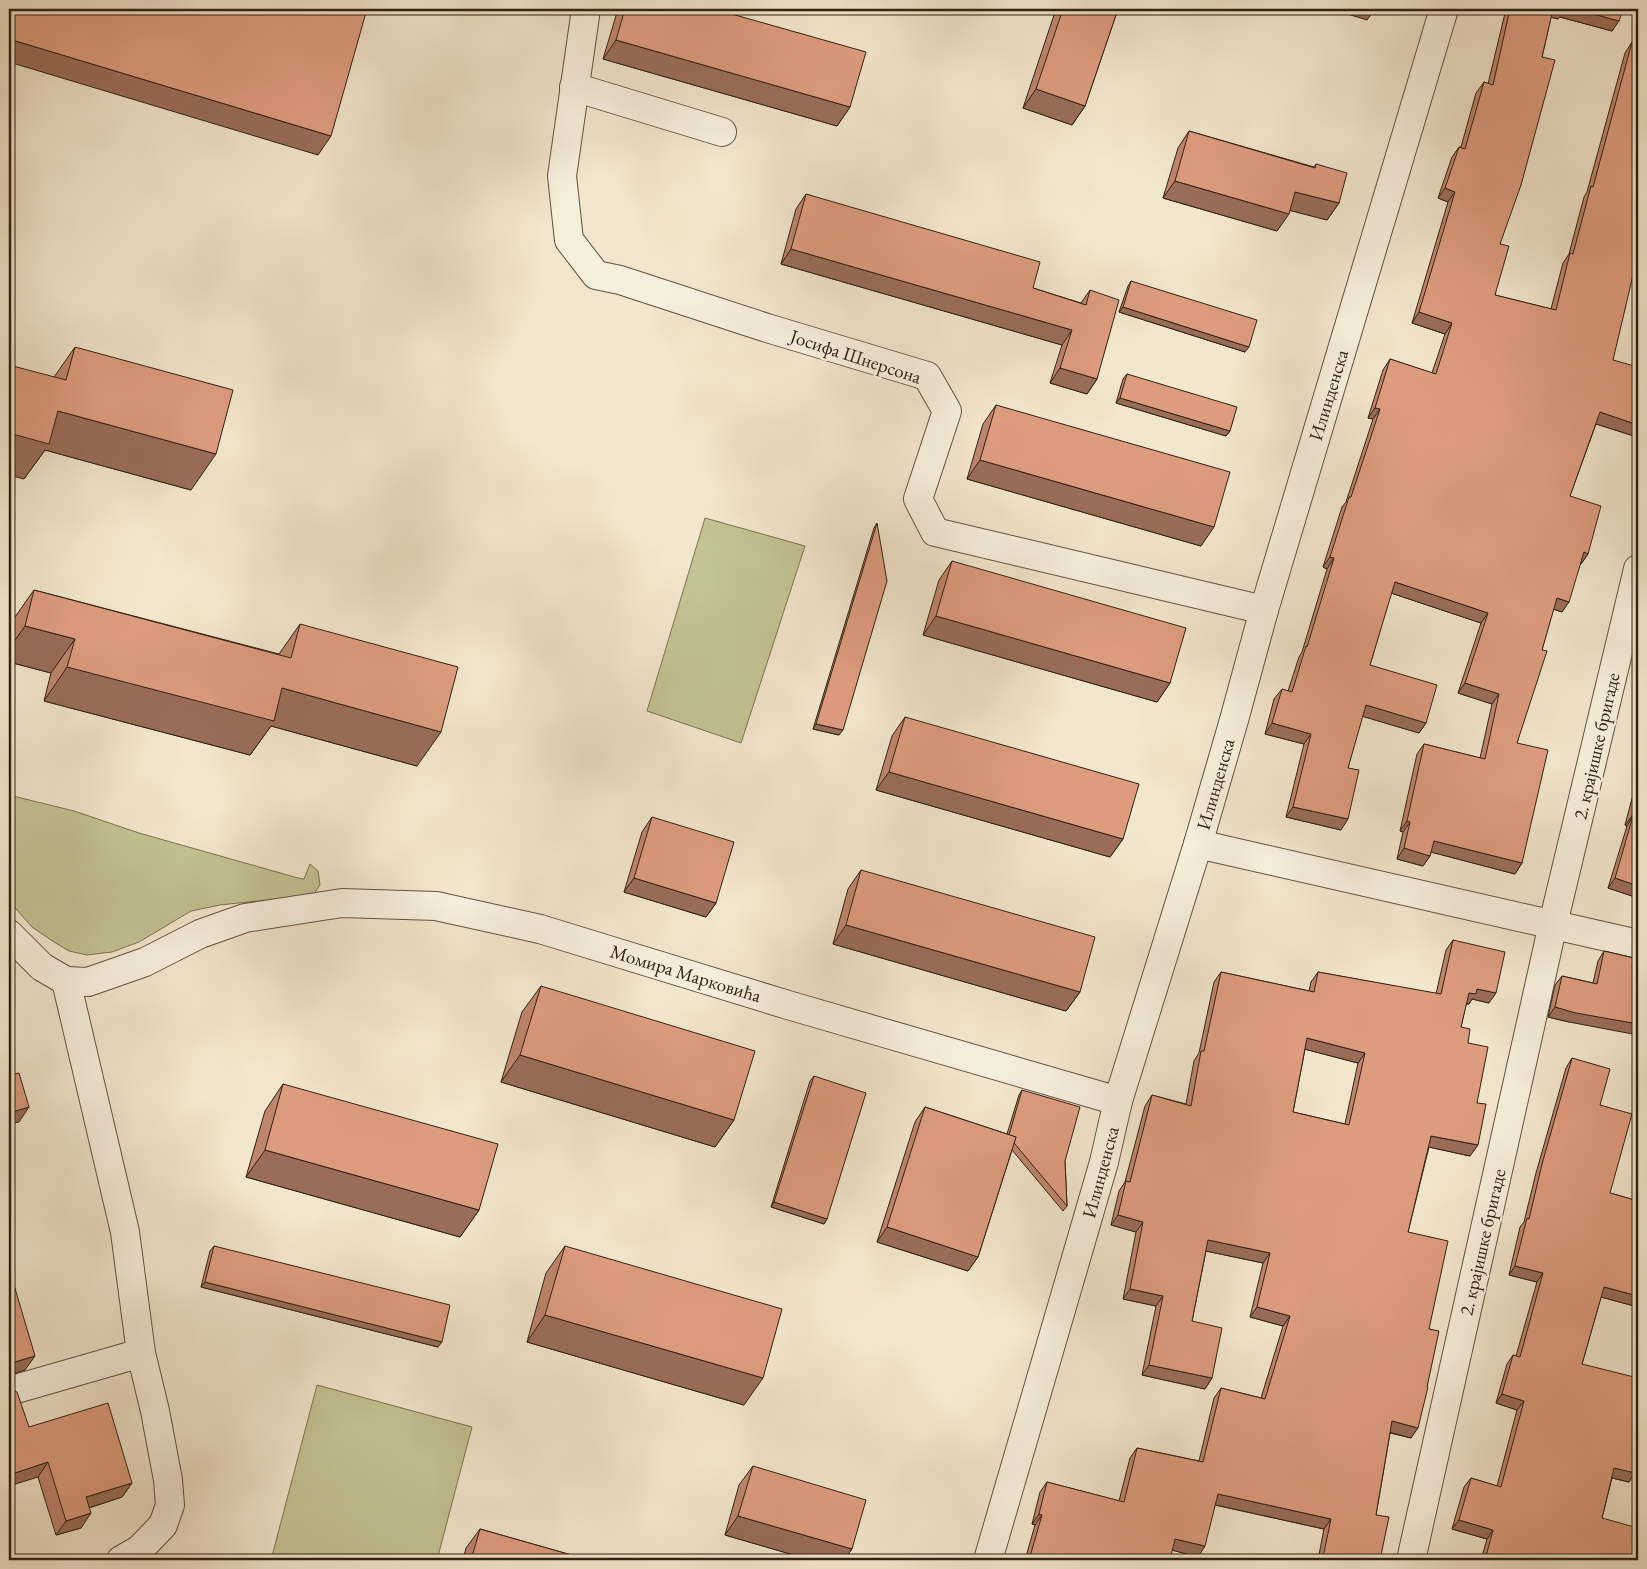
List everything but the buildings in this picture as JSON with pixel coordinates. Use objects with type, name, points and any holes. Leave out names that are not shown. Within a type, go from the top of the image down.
[{"type":"street","name":"Јосифа Шнерсона","points":[[586,9],[562,176],[569,240],[596,276],[620,280],[767,328],[927,376],[947,411],[918,499],[935,532],[1264,610]]},
{"type":"street","name":"Илинденска","points":[[988,1560],[1104,1162],[1118,1101],[1198,844],[1264,610],[1444,9]]},
{"type":"street","points":[[574,87],[722,132]]},
{"type":"street","name":"2. крајишке бригаде","points":[[1411,1560],[1553,924],[1638,569]]},
{"type":"street","points":[[1198,844],[1638,944]]},
{"type":"street","name":"Момира Марковића","points":[[66,981],[88,982],[129,968],[200,934],[245,918],[342,903],[436,906],[540,929],[788,1005],[1118,1101]]},
{"type":"street","points":[[9,934],[42,967],[66,981],[125,1232],[141,1353],[157,1419],[168,1480],[170,1505],[163,1525],[140,1549],[122,1560]]},
{"type":"street","points":[[9,1391],[141,1353]]},
{"type":"shaded area","points":[[705,518],[805,546],[741,743],[647,711]]},
{"type":"shaded area","points":[[9,795],[74,811],[139,833],[298,878],[304,879],[310,864],[318,871],[320,885],[313,895],[220,905],[191,911],[139,942],[112,952],[87,955],[69,951],[32,927],[9,901]]},
{"type":"shaded area","points":[[317,1385],[472,1427],[437,1560],[271,1560]]}]
